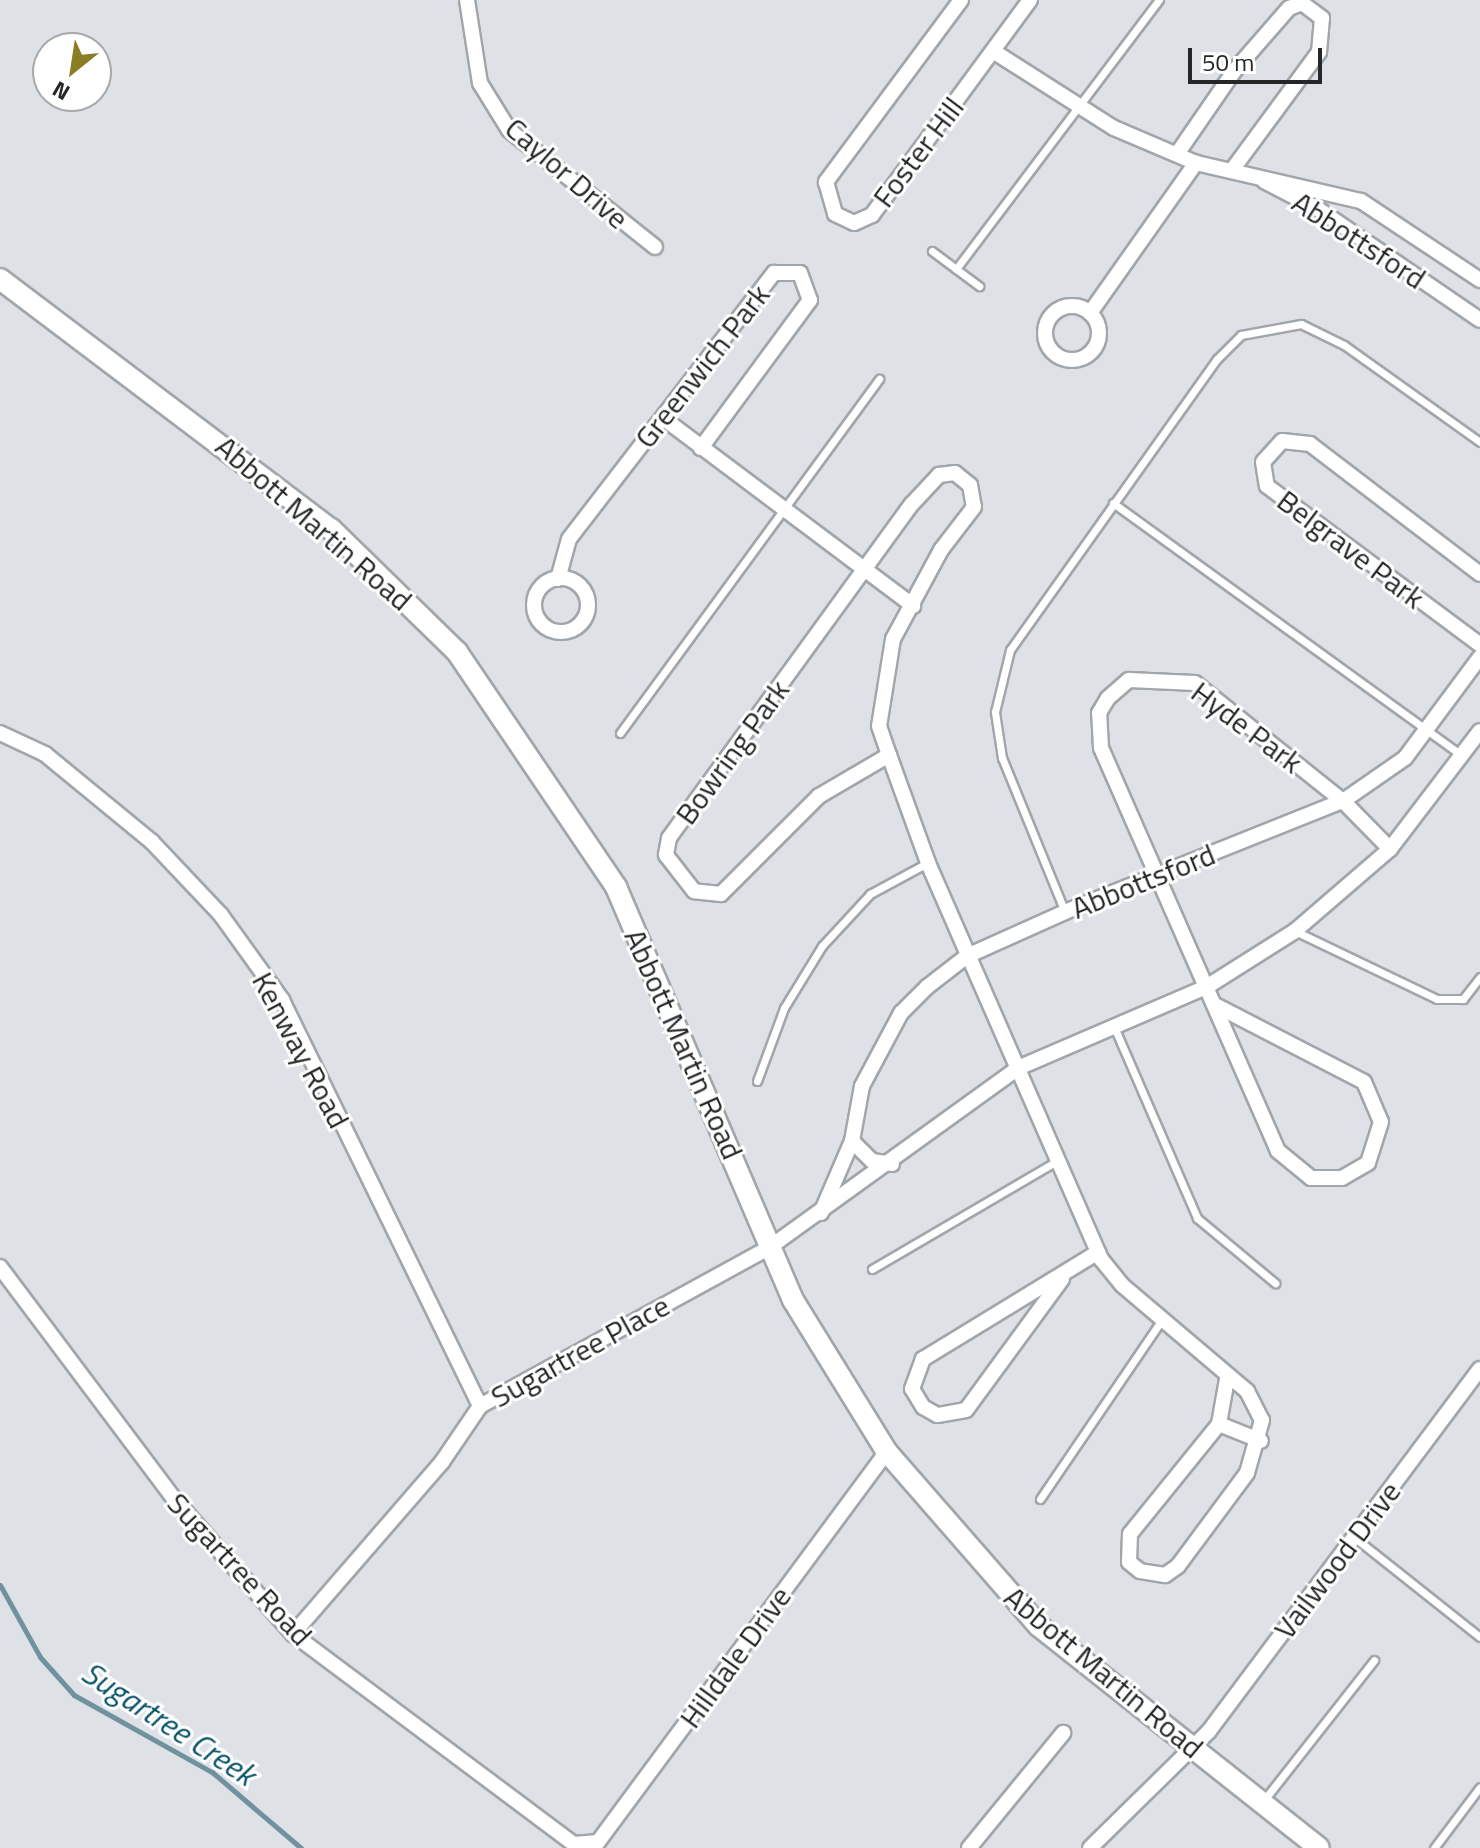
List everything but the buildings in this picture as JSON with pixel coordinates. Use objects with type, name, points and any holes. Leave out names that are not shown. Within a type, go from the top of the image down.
[{"type":"main road","name":"Abbott Martin Road","points":[[0,279],[331,529],[457,652],[616,887],[770,1247],[836,1379],[887,1452],[1039,1626],[1319,1848]]},
{"type":"street","name":"Caylor Drive","points":[[467,0],[480,83],[509,130],[655,247]]},
{"type":"street","name":"Foster Hill","points":[[961,0],[826,182],[835,214],[854,223],[872,215],[1030,0]]},
{"type":"street","points":[[1177,154],[1235,70],[1289,8],[1302,3],[1322,18],[1319,52],[1235,166]]},
{"type":"street","name":"Abbottsford","points":[[993,51],[1079,107],[1196,163],[1235,166],[1361,201],[1480,280]]},
{"type":"street","points":[[1090,313],[1196,163]]},
{"type":"street","name":"Abbottsford","points":[[1235,166],[1318,209],[1480,320]]},
{"type":"street","name":"Greenwich Park","points":[[558,579],[569,539],[774,273],[800,273],[810,300],[701,448]]},
{"type":"street","points":[[663,418],[913,606]]},
{"type":"street","name":"Belgrave Park","points":[[1480,574],[1310,444],[1282,441],[1263,462],[1267,486],[1480,645]]},
{"type":"street","name":"Bowring Park","points":[[889,755],[819,796],[721,894],[694,891],[666,855],[669,838],[912,504],[939,475],[955,473],[970,485],[974,507],[941,550],[893,639],[879,726],[928,863],[1098,1252],[1161,1321],[1258,1402],[1261,1441]]},
{"type":"street","name":"Abbottsford","points":[[821,1213],[852,1141],[862,1086],[882,1043],[901,1013],[967,956],[1065,912],[1343,801],[1405,758],[1480,657]]},
{"type":"street","name":"Hyde Park","points":[[1217,1006],[1364,1082],[1381,1122],[1368,1163],[1326,1180],[1285,1163],[1101,748],[1099,713],[1129,680],[1195,683],[1343,801],[1390,849]]},
{"type":"street","points":[[770,1247],[892,1164],[1018,1068],[1115,1029],[1208,986],[1295,931],[1390,849],[1480,731]]},
{"type":"street","name":"Kenway Road","points":[[0,733],[45,754],[152,842],[230,927],[282,1000],[480,1406]]},
{"type":"street","points":[[852,1141],[872,1161],[892,1164]]},
{"type":"street","name":"Sugartree Place","points":[[293,1634],[442,1462],[480,1406],[770,1247]]},
{"type":"street","points":[[1062,1279],[966,1410],[937,1415],[923,1407],[912,1389],[923,1359],[1062,1279],[1098,1252]]},
{"type":"street","name":"Sugartree Road","points":[[0,1267],[174,1499],[293,1634],[574,1844]]},
{"type":"street","name":"Vailwood Drive","points":[[1090,1848],[1190,1746],[1355,1538],[1480,1369]]},
{"type":"street","points":[[1219,1424],[1261,1441],[1247,1473],[1178,1566],[1165,1575],[1140,1571],[1129,1562],[1130,1534],[1219,1424],[1227,1379]]},
{"type":"street","name":"Hilldale Drive","points":[[574,1844],[598,1842],[887,1452]]},
{"type":"street","points":[[969,1848],[1063,1733]]},
{"type":"lane","points":[[956,269],[1159,0]]},
{"type":"lane","points":[[932,251],[979,286]]},
{"type":"lane","points":[[1065,912],[1002,758],[995,712],[1010,650],[1217,359],[1241,335],[1277,323],[1301,324],[1344,345],[1480,442]]},
{"type":"lane","points":[[620,733],[879,379]]},
{"type":"lane","points":[[1113,503],[1462,756]]},
{"type":"lane","points":[[757,1081],[784,1008],[822,946],[870,894],[928,863]]},
{"type":"lane","points":[[1295,931],[1437,999],[1463,999],[1480,977]]},
{"type":"lane","points":[[1115,1029],[1197,1218],[1275,1283]]},
{"type":"lane","points":[[872,1269],[1057,1161]]},
{"type":"lane","points":[[1040,1499],[1161,1321]]},
{"type":"lane","points":[[1355,1538],[1480,1637]]},
{"type":"lane","points":[[1262,1802],[1374,1660]]},
{"type":"lane","points":[[1434,1848],[1480,1787]]},
{"type":"waterway","name":"Sugartree Creek","points":[[0,1585],[40,1657],[74,1695],[212,1772],[301,1848]]}]
